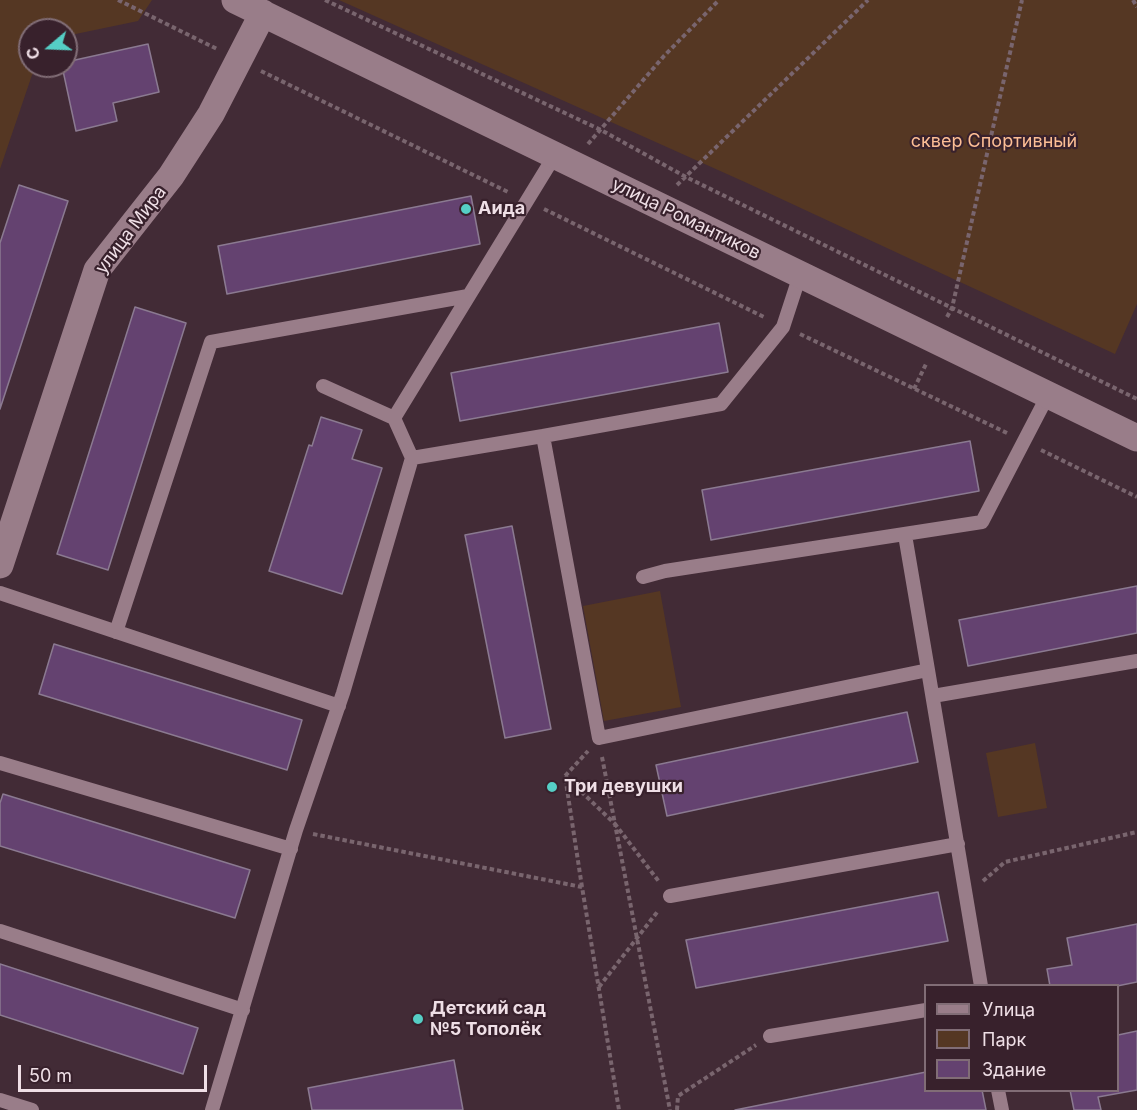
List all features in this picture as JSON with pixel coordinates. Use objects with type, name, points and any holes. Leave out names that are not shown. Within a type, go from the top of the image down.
[{"type":"street","name":"улица Романтиков","points":[[235,0],[265,7],[563,159],[1137,438]]},
{"type":"street","name":"улица Мира","points":[[0,565],[97,270],[171,176],[211,114],[265,7]]},
{"type":"lane","points":[[394,418],[526,201],[563,159]]},
{"type":"lane","points":[[412,458],[721,404],[783,327],[800,275]]},
{"type":"lane","points":[[116,632],[211,342],[468,296]]},
{"type":"lane","points":[[212,1110],[296,830],[339,706],[412,458],[394,418],[323,386]]},
{"type":"lane","points":[[643,577],[665,571],[982,522],[1048,395]]},
{"type":"lane","points":[[543,436],[599,738],[928,670]]},
{"type":"lane","points":[[905,535],[981,984]]},
{"type":"lane","points":[[0,593],[339,706]]},
{"type":"lane","points":[[933,696],[1137,661]]},
{"type":"lane","points":[[0,763],[291,849]]},
{"type":"lane","points":[[670,896],[958,844]]},
{"type":"lane","points":[[0,931],[243,1010]]},
{"type":"lane","points":[[770,1036],[924,1010]]},
{"type":"lane","points":[[998,1092],[1002,1110]]},
{"type":"lane","points":[[0,1100],[33,1110]]},
{"type":"path","points":[[118,0],[783,327],[1137,497]]},
{"type":"path","points":[[325,0],[601,130],[686,177],[1137,399]]},
{"type":"path","points":[[563,159],[601,130],[664,57],[719,0]]},
{"type":"path","points":[[656,204],[868,0]]},
{"type":"path","points":[[914,389],[952,308],[1022,0]]},
{"type":"path","points":[[1133,0],[1137,7]]},
{"type":"path","points":[[565,776],[599,738]]},
{"type":"path","points":[[599,738],[670,1110]]},
{"type":"path","points":[[565,776],[615,824],[670,896],[598,987]]},
{"type":"path","points":[[565,776],[619,1110]]},
{"type":"path","points":[[296,830],[582,887]]},
{"type":"path","points":[[966,896],[1005,862],[1137,832]]},
{"type":"path","points":[[677,1110],[678,1096],[770,1036]]},
{"type":"green space","points":[[0,0],[152,0],[138,21],[78,34],[78,18],[18,18],[18,78],[31,78],[0,169]]},
{"type":"green space","name":"сквер Спортивный","points":[[339,0],[1137,0],[1137,304],[1115,354],[747,183]]},
{"type":"green space","points":[[660,591],[681,707],[604,721],[583,606]]},
{"type":"green space","points":[[1035,743],[1047,808],[998,817],[986,753]]},
{"type":"building","points":[[148,44],[159,92],[113,103],[117,121],[76,131],[65,78],[78,78],[78,59]]},
{"type":"building","points":[[19,185],[68,201],[0,409],[0,243]]},
{"type":"building","points":[[471,196],[480,244],[227,294],[218,246]]},
{"type":"building","points":[[135,307],[186,323],[108,570],[57,554]]},
{"type":"building","points":[[719,323],[728,372],[460,421],[451,373]]},
{"type":"building","points":[[321,417],[362,430],[352,459],[382,468],[342,594],[269,571],[309,445],[312,446]]},
{"type":"building","points":[[970,441],[979,491],[711,540],[702,490]]},
{"type":"building","points":[[512,526],[551,729],[505,738],[465,535]]},
{"type":"building","points":[[1137,586],[1137,633],[968,666],[959,620]]},
{"type":"building","points":[[54,644],[302,720],[287,770],[39,694]]},
{"type":"building","points":[[907,712],[918,762],[667,816],[656,765]]},
{"type":"building","points":[[3,794],[250,870],[235,918],[0,846],[0,803]]},
{"type":"building","points":[[938,892],[948,941],[696,988],[686,940]]},
{"type":"building","points":[[1137,924],[1137,982],[1119,986],[1050,984],[1047,969],[1072,965],[1067,938]]},
{"type":"building","points":[[0,964],[198,1028],[183,1074],[0,1015]]},
{"type":"building","points":[[1137,1031],[1137,1090],[1098,1097],[1101,1110],[1074,1110],[1070,1092],[1119,1092],[1119,1035]]},
{"type":"building","points":[[454,1060],[463,1110],[312,1110],[308,1088]]},
{"type":"building","points":[[924,1072],[924,1092],[982,1092],[986,1110],[735,1110]]},
{"type":"place","name":"Аида","points":[[466,209]]},
{"type":"place","name":"Три девушки","points":[[552,787]]},
{"type":"place","name":"Детский сад №5 Тополёк","points":[[418,1019]]}]
